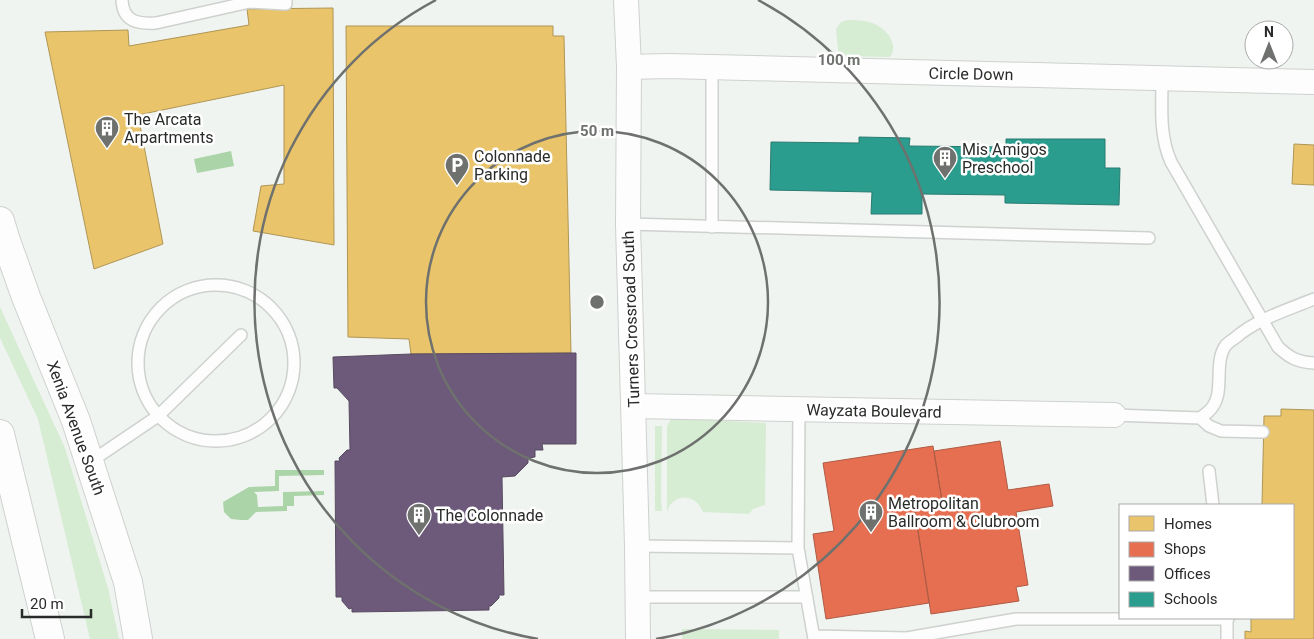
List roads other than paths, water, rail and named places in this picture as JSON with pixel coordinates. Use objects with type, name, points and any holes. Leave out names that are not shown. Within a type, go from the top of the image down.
[{"type":"street","name":"Turners Crossroad South","points":[[626,0],[629,67],[628,224],[638,546],[638,639]]},
{"type":"street","name":"Circle Down","points":[[629,67],[1314,82]]},
{"type":"street","name":"Xenia Avenue South","points":[[0,221],[26,297],[76,421],[90,462],[128,582],[138,639]]},
{"type":"street","name":"Wayzata Boulevard","points":[[634,406],[1114,415]]},
{"type":"street","points":[[0,434],[50,639]]},
{"type":"lane","points":[[122,0],[124,12],[130,19],[140,24],[156,23],[250,2],[286,2]]},
{"type":"lane","points":[[712,68],[712,227]]},
{"type":"lane","points":[[1162,79],[1162,130],[1165,150],[1176,171],[1278,347],[1289,358],[1314,363]]},
{"type":"lane","points":[[628,224],[1149,238]]},
{"type":"lane","points":[[214,285],[233,287],[257,296],[274,310],[285,325],[292,344],[294,363],[290,388],[278,410],[264,424],[242,437],[219,441],[196,439],[175,430],[158,416],[144,393],[138,372],[138,354],[144,333],[152,318],[164,304],[178,294],[214,285]]},
{"type":"lane","points":[[1114,415],[1200,418],[1210,410],[1217,398],[1220,385],[1220,358],[1226,345],[1239,334],[1262,321],[1314,298]]},
{"type":"lane","points":[[90,462],[158,416],[241,336]]},
{"type":"lane","points":[[799,409],[798,548],[814,637],[906,638],[1016,619],[1228,619],[1227,639]]},
{"type":"lane","points":[[1200,418],[1208,426],[1221,431],[1263,432]]},
{"type":"lane","points":[[1209,470],[1213,504]]},
{"type":"lane","points":[[638,546],[798,548]]},
{"type":"lane","points":[[638,597],[807,597]]},
{"type":"place","name":"The Arcata Arpartments","points":[[107,149]]},
{"type":"place","name":"Mis Amigos Preschool","points":[[945,179]]},
{"type":"place","name":"Colonnade Parking","points":[[457,186]]},
{"type":"place","name":"Metropolitan Ballroom & Clubroom","points":[[871,533]]},
{"type":"place","name":"The Colonnade","points":[[419,536]]}]
